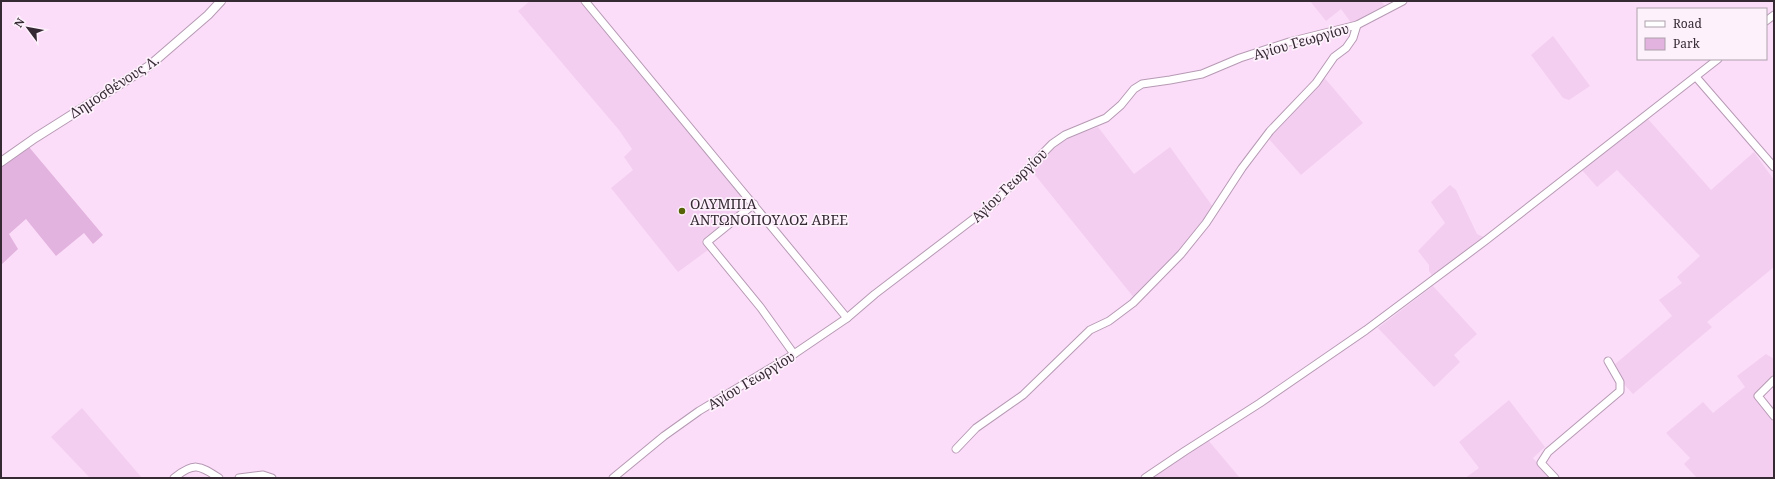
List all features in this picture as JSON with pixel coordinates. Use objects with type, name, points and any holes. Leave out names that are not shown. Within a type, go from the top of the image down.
[{"type":"street","name":"Δημοσθένους Λ.","points":[[1,162],[41,134],[149,66],[208,15],[221,1]]},
{"type":"street","points":[[585,1],[847,318]]},
{"type":"street","name":"Αγίου Γεωργίου","points":[[613,478],[664,436],[699,411],[794,354],[847,318],[875,294],[993,204],[1052,144],[1065,135],[1106,118],[1121,105],[1134,89],[1142,84],[1202,74],[1240,58],[1289,42],[1320,36],[1357,25],[1403,1]]},
{"type":"street","points":[[956,449],[976,428],[1022,395],[1090,330],[1109,321],[1133,303],[1181,254],[1206,223],[1238,173],[1270,131],[1311,88],[1334,57],[1346,48],[1353,38],[1357,25]]},
{"type":"street","points":[[1145,478],[1185,450],[1260,403],[1366,330],[1485,241],[1717,60]]},
{"type":"street","points":[[1696,77],[1774,167]]},
{"type":"street","points":[[754,204],[707,242],[761,308],[794,354]]},
{"type":"street","points":[[1555,478],[1541,462],[1548,452],[1620,391],[1620,382],[1608,361]]},
{"type":"street","points":[[1774,380],[1758,396],[1774,416]]},
{"type":"street","points":[[174,478],[184,470],[194,466],[203,468],[219,478]]},
{"type":"street","points":[[239,478],[263,475],[272,478]]},
{"type":"shaded area","points":[[530,1],[580,1],[707,155],[742,194],[746,205],[702,240],[708,250],[678,272],[611,188],[633,170],[624,157],[632,149],[619,130],[518,11]]},
{"type":"shaded area","points":[[1310,1],[1381,1],[1387,8],[1352,24],[1341,9],[1326,21]]},
{"type":"shaded area","points":[[1553,36],[1590,86],[1569,100],[1563,98],[1531,55]]},
{"type":"shaded area","points":[[1323,76],[1363,123],[1301,175],[1268,138]]},
{"type":"shaded area","points":[[1648,119],[1711,190],[1754,152],[1774,180],[1774,267],[1707,322],[1712,327],[1633,394],[1622,382],[1614,365],[1672,316],[1659,300],[1682,283],[1677,277],[1700,256],[1617,170],[1597,187],[1582,170]]},
{"type":"shaded area","points":[[1098,127],[1134,174],[1170,147],[1213,207],[1184,248],[1135,299],[1031,170],[1058,145],[1072,136]]},
{"type":"shaded area","points":[[1450,185],[1456,190],[1477,234],[1486,238],[1433,277],[1429,271],[1429,265],[1418,251],[1445,223],[1431,202]]},
{"type":"shaded area","points":[[1433,286],[1477,334],[1454,355],[1460,362],[1434,387],[1378,328]]},
{"type":"shaded area","points":[[1766,354],[1774,359],[1774,377],[1753,396],[1774,421],[1774,478],[1697,478],[1684,464],[1690,458],[1666,433],[1703,402],[1713,413],[1745,387],[1737,376]]},
{"type":"shaded area","points":[[1509,400],[1545,447],[1533,458],[1551,478],[1465,478],[1479,468],[1459,442]]},
{"type":"shaded area","points":[[82,408],[142,478],[90,478],[51,437]]},
{"type":"shaded area","points":[[1208,440],[1240,478],[1151,478],[1157,472]]},
{"type":"green space","points":[[29,147],[103,235],[93,244],[84,233],[56,256],[26,219],[9,234],[18,249],[1,265],[1,166]]},
{"type":"place","name":"ΟΛΥΜΠΙΑ ΑΝΤΩΝΟΠΟΥΛΟΣ ΑΒΕΕ","points":[[682,211]]}]
